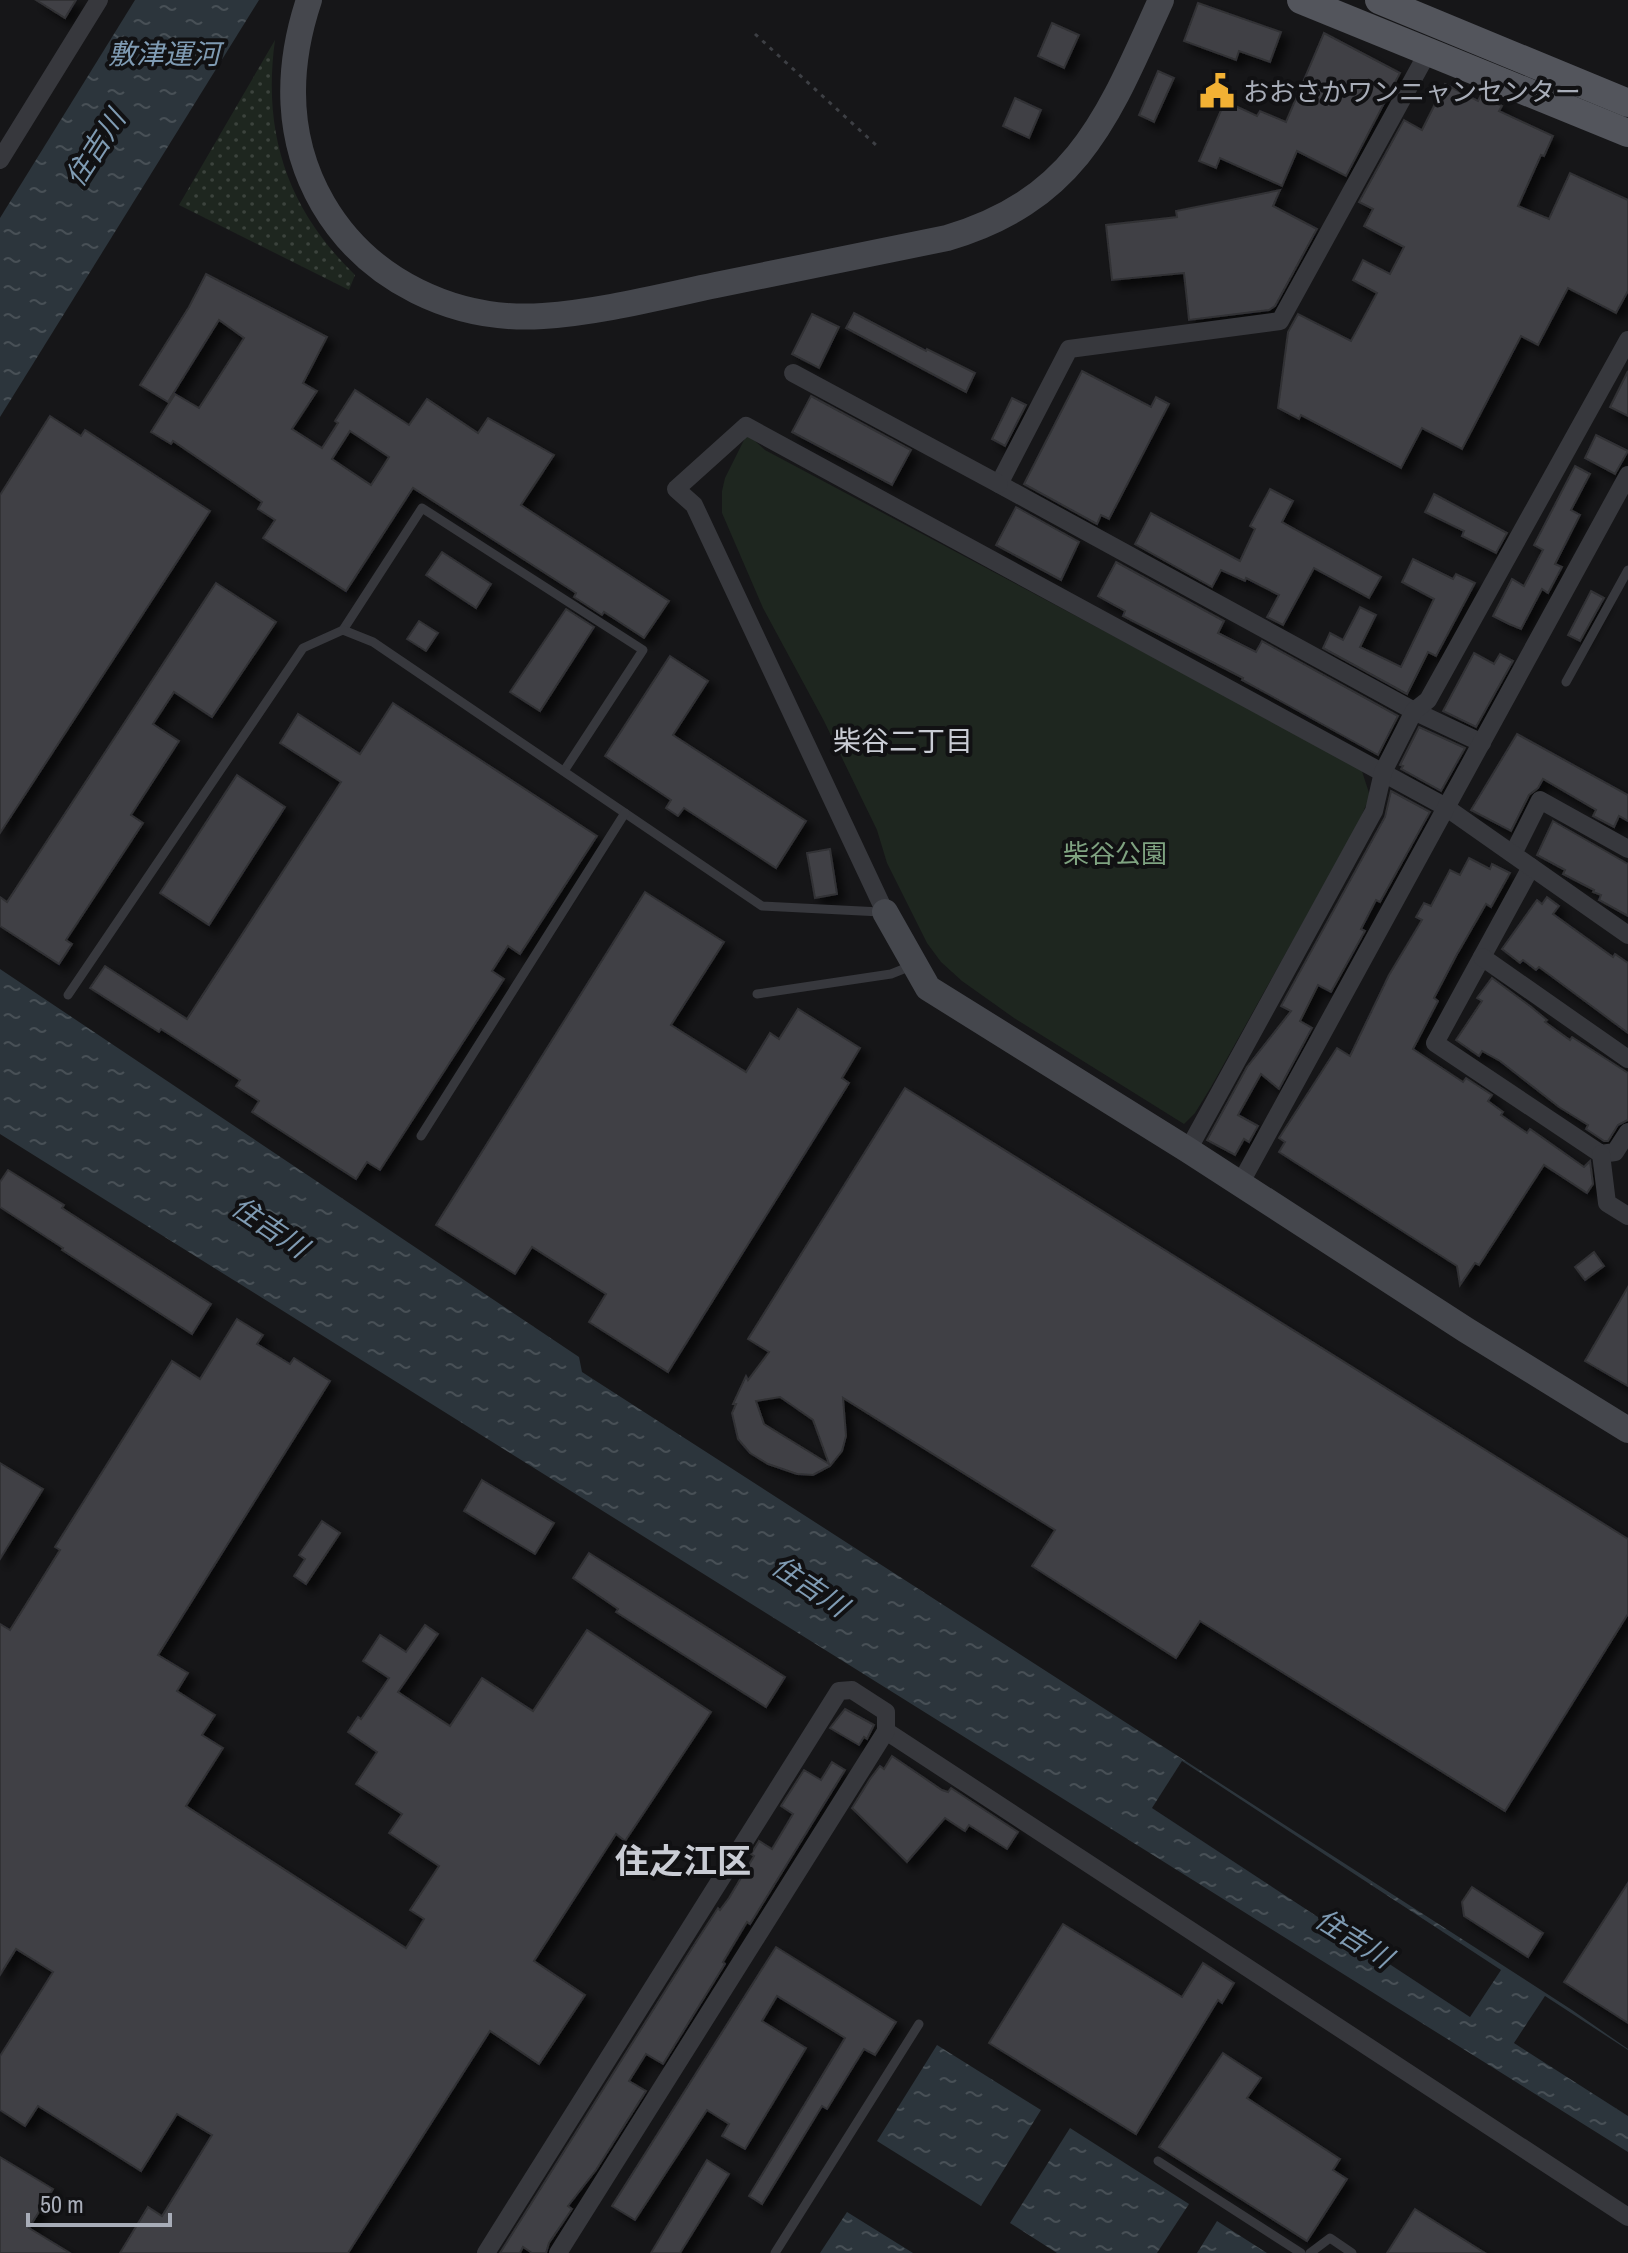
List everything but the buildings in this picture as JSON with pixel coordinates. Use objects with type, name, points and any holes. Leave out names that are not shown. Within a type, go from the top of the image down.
[{"type":"main road","points":[[1301,0],[1628,133]]},
{"type":"main road","points":[[1379,0],[1628,103]]},
{"type":"street","points":[[0,160],[99,0]]},
{"type":"street","points":[[309,0],[293,63],[296,136],[310,179],[337,224],[358,249],[402,284],[460,307],[524,316],[594,310],[947,238],[1010,212],[1052,183],[1093,138],[1114,102],[1161,0]]},
{"type":"street","points":[[999,484],[1069,349],[1280,321],[1428,52]]},
{"type":"street","points":[[1188,1150],[1374,811],[1383,772],[1414,711],[1428,700],[1628,340]]},
{"type":"street","points":[[793,373],[1414,711],[1482,743]]},
{"type":"street","points":[[1628,935],[1444,806],[746,426],[676,489],[694,505],[885,912],[928,988],[1628,1430]]},
{"type":"street","points":[[1240,1184],[1444,806],[1482,743],[1628,475]]},
{"type":"street","points":[[1513,854],[1540,800],[1628,849]]},
{"type":"street","points":[[1531,867],[1435,1043],[1601,1154],[1615,1152],[1628,1132]]},
{"type":"street","points":[[1482,957],[1628,1059]]},
{"type":"street","points":[[1601,1154],[1607,1203],[1628,1216]]},
{"type":"street","points":[[486,2253],[839,1691],[852,1690],[886,1712],[886,1731],[558,2253]]},
{"type":"street","points":[[886,1731],[1628,2217]]},
{"type":"lane","points":[[68,995],[303,648],[343,630],[422,508],[643,650],[564,771]]},
{"type":"lane","points":[[1566,682],[1628,570]]},
{"type":"lane","points":[[343,630],[373,642],[762,906],[885,912]]},
{"type":"lane","points":[[421,1136],[625,813]]},
{"type":"lane","points":[[757,994],[891,974],[915,965]]},
{"type":"lane","points":[[775,2253],[919,2024]]},
{"type":"lane","points":[[1158,2161],[1301,2253]]},
{"type":"lane","points":[[1310,2253],[1330,2238],[1352,2253]]},
{"type":"path","points":[[755,34],[877,146]]},
{"type":"green space","points":[[275,40],[273,107],[285,168],[312,224],[355,275],[349,290],[179,205]]},
{"type":"green space","name":"柴谷公園","points":[[747,434],[765,450],[1361,768],[1370,796],[1358,824],[1211,1087],[1195,1113],[1184,1124],[1014,1018],[962,981],[941,962],[927,943],[887,863],[877,830],[824,721],[763,608],[722,513],[725,478]]},
{"type":"water","name":"敷津運河","points":[[135,0],[259,0],[0,417],[0,218]]},
{"type":"water","name":"住吉川","points":[[0,969],[579,1357],[582,1372],[1628,2049],[1628,2152],[0,1134]]},
{"type":"water","points":[[937,2045],[1041,2110],[981,2206],[877,2141]]},
{"type":"water","points":[[1070,2128],[1189,2204],[1157,2253],[1057,2253],[1010,2223]]},
{"type":"water","points":[[847,2212],[913,2253],[820,2253]]},
{"type":"water","points":[[1217,2221],[1267,2253],[1197,2253]]},
{"type":"pier","points":[[1182,1761],[1501,1970],[1470,2017],[1152,1808]]},
{"type":"pier","points":[[1545,1996],[1628,2050],[1628,2116],[1514,2043]]},
{"type":"place","name":"おおさかワンニャンセンター","points":[[1217,91]]},
{"type":"district","name":"柴谷二丁目","points":[[903,741]]},
{"type":"district","name":"住之江区","points":[[683,1861]]}]
